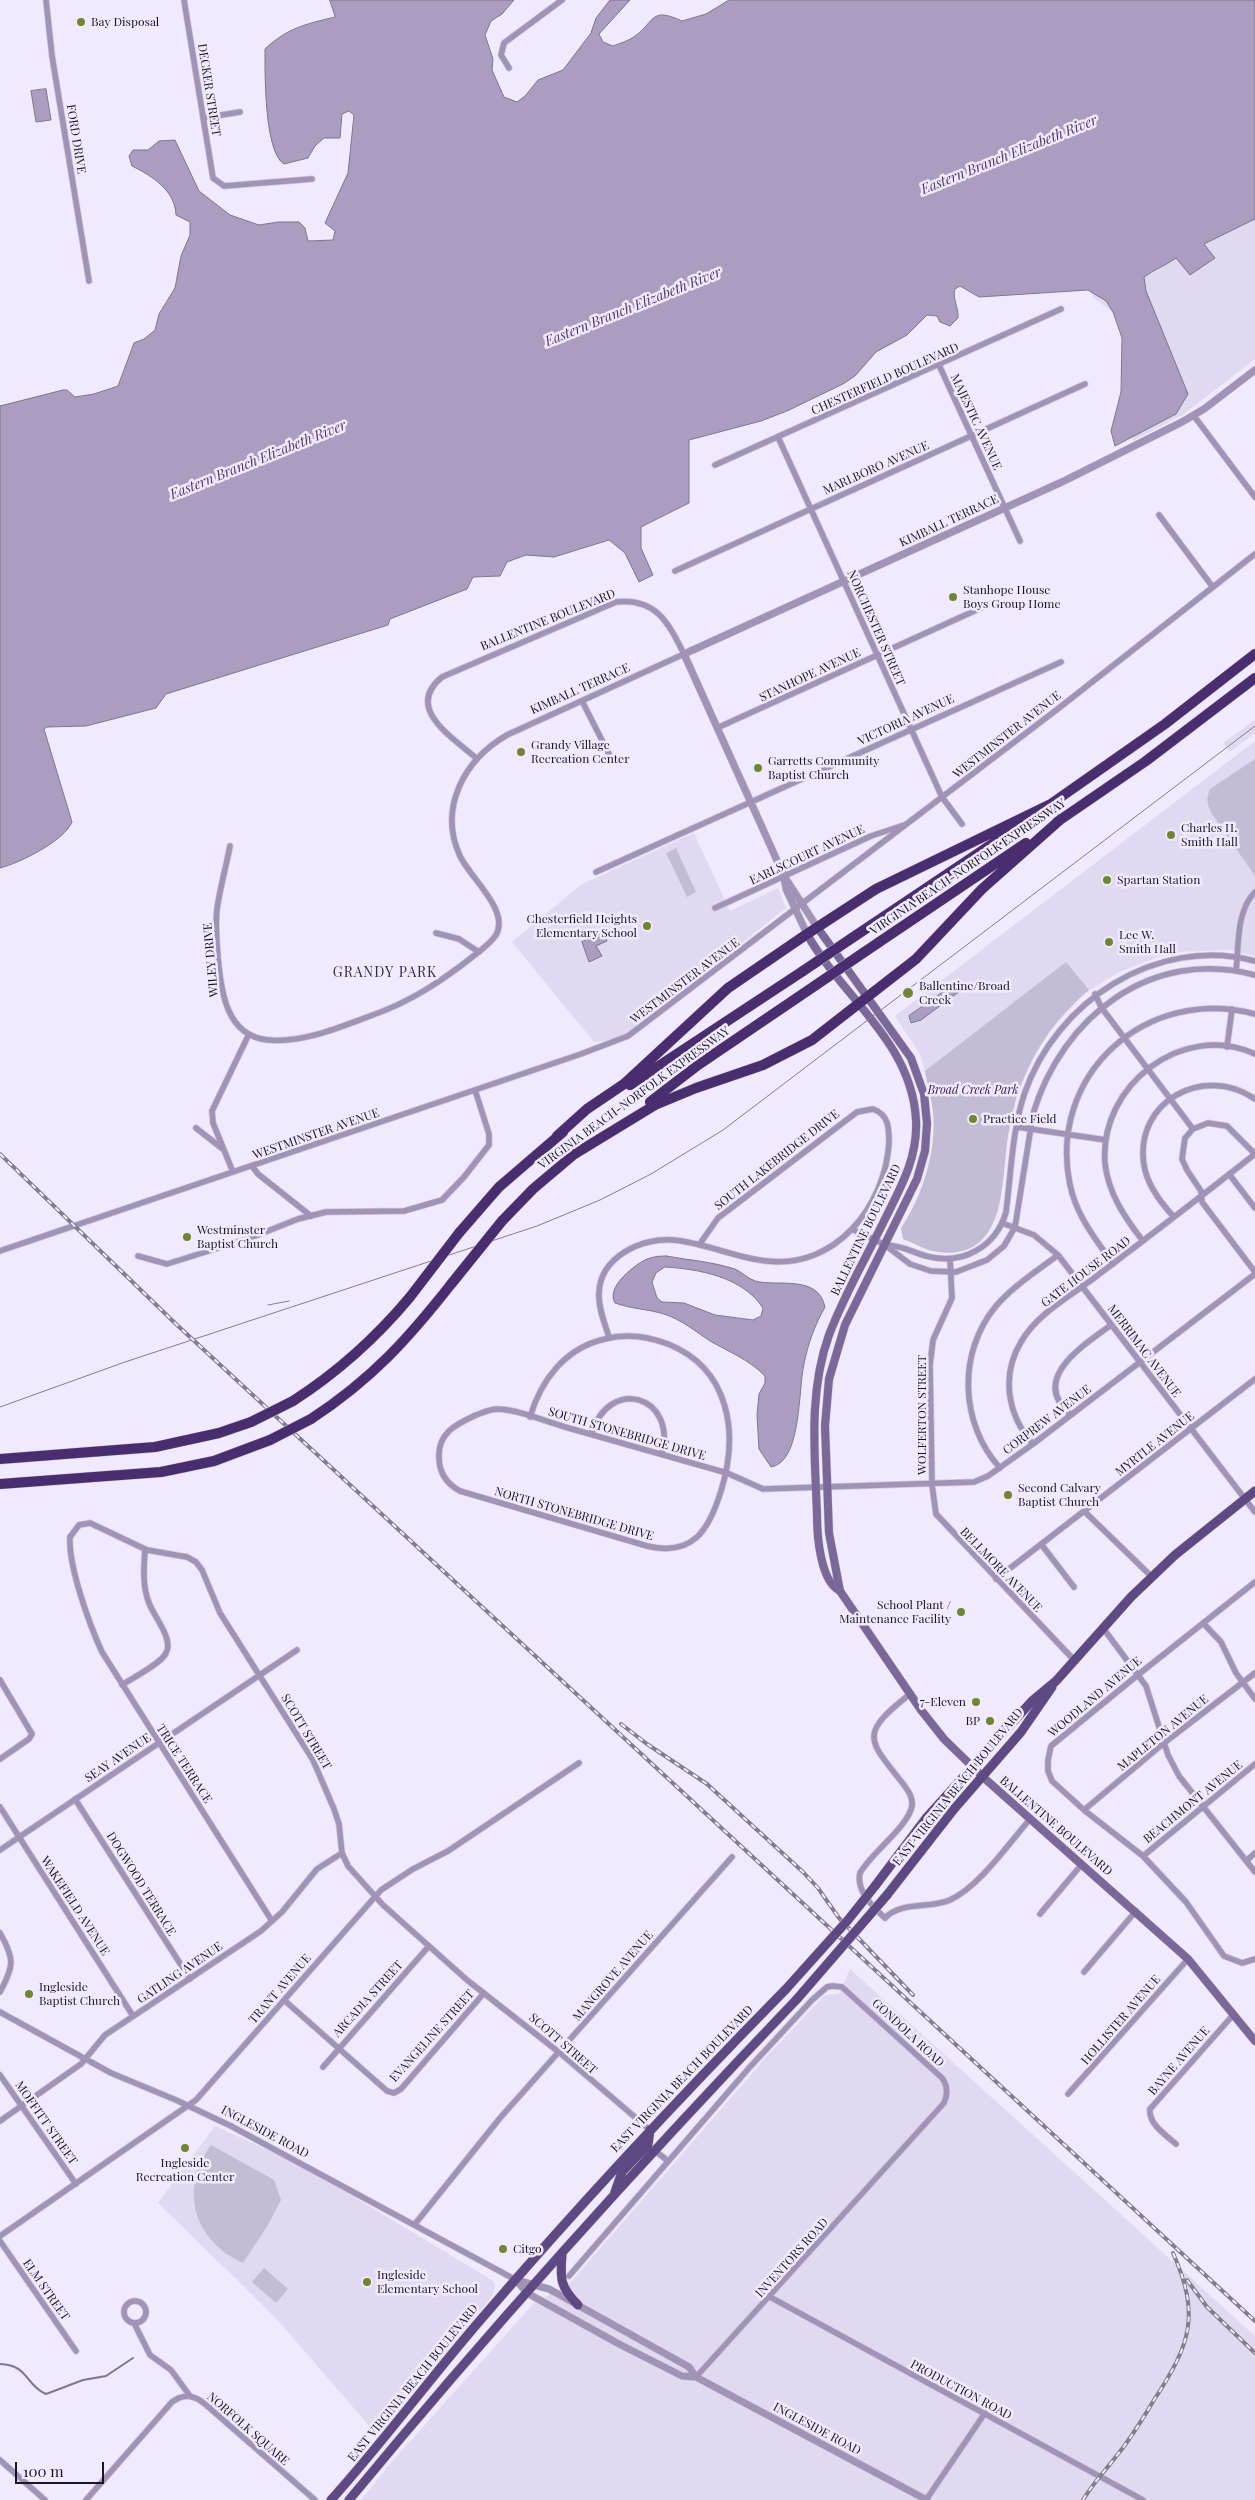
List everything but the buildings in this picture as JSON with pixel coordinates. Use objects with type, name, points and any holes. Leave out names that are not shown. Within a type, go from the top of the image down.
[{"type":"highway","name":"VIRGINIA BEACH-NORFOLK EXPRESSWAY","points":[[0,1459],[155,1447],[219,1433],[250,1422],[293,1401],[350,1360],[380,1331],[500,1187],[557,1136],[1053,803],[1147,736],[1255,654]]},
{"type":"highway","name":"VIRGINIA BEACH-NORFOLK EXPRESSWAY","points":[[0,1484],[161,1472],[214,1461],[270,1440],[311,1419],[353,1390],[393,1355],[502,1221],[533,1189],[573,1155],[652,1100],[698,1065],[1158,752],[1255,678]]},
{"type":"highway","points":[[557,1136],[588,1109],[632,1076],[728,988],[817,927],[901,876],[1053,803]]},
{"type":"highway","points":[[573,1155],[656,1104],[763,1065],[800,1048],[869,997],[916,959],[982,889],[1061,819]]},
{"type":"main road","name":"BALLENTINE BOULEVARD","points":[[817,927],[901,1041],[914,1064],[924,1094],[928,1123],[925,1151],[917,1180],[846,1325],[832,1366],[826,1415],[827,1488],[829,1533],[840,1591]]},
{"type":"main road","name":"BALLENTINE BOULEVARD","points":[[807,934],[824,962],[886,1038],[902,1065],[912,1092],[916,1122],[916,1137],[909,1168],[836,1319],[820,1369],[814,1406],[817,1523],[822,1557],[832,1585],[840,1591],[910,1694],[944,1739],[982,1777],[1031,1818],[1188,1959],[1255,2041]]},
{"type":"main road","name":"EAST VIRGINIA BEACH BOULEVARD","points":[[350,2500],[535,2284],[673,2129],[797,1999],[887,1895],[954,1809],[1026,1726],[1056,1681],[1074,1660],[1152,1577],[1255,1491]]},
{"type":"main road","name":"EAST VIRGINIA BEACH BOULEVARD","points":[[331,2500],[516,2280],[650,2130],[786,1989],[848,1920],[927,1817],[1032,1701],[1056,1681]]},
{"type":"main road","points":[[614,2195],[622,2172],[648,2145],[650,2130],[673,2129]]},
{"type":"main road","points":[[562,2254],[560,2273],[563,2287],[578,2305]]},
{"type":"street","name":"FORD DRIVE","points":[[46,0],[52,56],[88,281]]},
{"type":"street","name":"DECKER STREET","points":[[184,0],[211,168],[217,183],[224,186],[312,180]]},
{"type":"street","points":[[510,68],[502,59],[502,46],[562,0]]},
{"type":"street","points":[[203,118],[240,112]]},
{"type":"street","name":"CHESTERFIELD BOULEVARD","points":[[715,465],[939,366],[1062,309]]},
{"type":"street","name":"MAJESTIC AVENUE","points":[[939,366],[1020,541]]},
{"type":"street","name":"KIMBALL TERRACE","points":[[250,1034],[267,1040],[301,1038],[385,1011],[422,994],[479,952],[496,934],[498,914],[460,857],[453,827],[458,793],[469,766],[485,749],[507,735],[1005,508],[1194,416],[1255,370]]},
{"type":"street","name":"MARLBORO AVENUE","points":[[675,571],[1085,384]]},
{"type":"street","points":[[1194,416],[1255,497]]},
{"type":"street","name":"NORCHESTER STREET","points":[[778,437],[812,508],[942,797],[962,824]]},
{"type":"street","points":[[1159,515],[1212,586]]},
{"type":"street","name":"WESTMINSTER AVENUE","points":[[0,1251],[475,1090],[628,1036],[942,797],[1255,554]]},
{"type":"street","name":"BALLENTINE BOULEVARD","points":[[476,758],[430,714],[427,703],[428,694],[433,684],[442,677],[616,602],[628,601],[643,604],[659,614],[669,625],[684,654],[784,876],[817,927]]},
{"type":"street","name":"STANHOPE AVENUE","points":[[717,728],[994,602]]},
{"type":"street","name":"VICTORIA AVENUE","points":[[596,872],[1061,662]]},
{"type":"street","points":[[582,701],[608,754]]},
{"type":"street","name":"EARLSCOURT AVENUE","points":[[715,908],[871,836],[908,823]]},
{"type":"street","name":"WILEY DRIVE","points":[[230,846],[217,910],[219,965],[225,1005],[235,1022],[250,1034]]},
{"type":"street","name":"BALLENTINE BOULEVARD","points":[[784,876],[786,889],[807,934]]},
{"type":"street","points":[[1236,971],[1242,916],[1246,904],[1255,892]]},
{"type":"street","points":[[436,933],[459,939],[479,952]]},
{"type":"street","points":[[609,1338],[599,1293],[603,1276],[615,1260],[632,1248],[651,1241],[672,1240],[756,1260],[783,1262],[818,1254],[840,1240],[852,1229],[885,1245],[902,1247],[927,1256],[950,1259],[963,1257],[978,1250],[992,1238],[1002,1223],[1024,1095],[1047,1047],[1064,1025],[1095,994],[1121,979],[1157,964],[1203,956],[1238,957],[1255,961]]},
{"type":"street","points":[[885,1245],[910,1264],[931,1271],[952,1272],[967,1270],[988,1260],[1004,1246],[1015,1226],[1037,1099],[1051,1066],[1068,1040],[1101,1007],[1124,992],[1170,975],[1207,969],[1255,974]]},
{"type":"street","points":[[1095,994],[1101,1007],[1193,1129]]},
{"type":"street","points":[[1113,1264],[1085,1226],[1074,1200],[1068,1173],[1068,1135],[1075,1105],[1088,1077],[1106,1054],[1123,1037],[1143,1024],[1173,1013],[1201,1008],[1232,1009],[1255,1014]]},
{"type":"street","points":[[1227,1047],[1232,1009]]},
{"type":"street","points":[[234,1172],[213,1123],[212,1111],[250,1034]]},
{"type":"street","points":[[1143,1241],[1124,1215],[1111,1190],[1105,1164],[1106,1140],[1112,1118],[1123,1095],[1148,1068],[1170,1055],[1188,1048],[1227,1047],[1255,1054]]},
{"type":"street","points":[[1174,1217],[1150,1186],[1143,1156],[1149,1126],[1158,1111],[1171,1098],[1191,1088],[1209,1084],[1230,1086],[1255,1099]]},
{"type":"street","points":[[138,1256],[167,1264],[311,1216],[336,1210],[404,1211],[432,1204],[448,1196],[487,1148],[490,1140],[475,1090]]},
{"type":"street","name":"SOUTH LAKEBRIDGE DRIVE","points":[[699,1245],[718,1218],[857,1112],[868,1108],[878,1111],[886,1118],[889,1127],[885,1166],[875,1196],[852,1229]]},
{"type":"street","points":[[1255,1154],[1227,1126],[1208,1122],[1193,1129],[1185,1138],[1182,1159],[1201,1191],[1202,1202],[1255,1273]]},
{"type":"street","points":[[1017,1127],[1106,1140]]},
{"type":"street","points":[[196,1128],[224,1150]]},
{"type":"street","name":"GATE HOUSE ROAD","points":[[1033,1444],[1016,1419],[1010,1400],[1009,1378],[1014,1358],[1022,1340],[1031,1328],[1255,1154]]},
{"type":"street","points":[[252,1166],[258,1174],[311,1216]]},
{"type":"street","points":[[1229,1174],[1255,1208]]},
{"type":"street","name":"MERRIMAC AVENUE","points":[[1002,1223],[1015,1226],[1042,1240],[1058,1255],[1255,1512]]},
{"type":"street","points":[[1000,1468],[983,1445],[972,1416],[968,1381],[971,1355],[979,1334],[995,1308],[1011,1291],[1058,1255]]},
{"type":"street","name":"WOLFERTON STREET","points":[[932,1485],[930,1366],[933,1340],[952,1298],[950,1259]]},
{"type":"street","name":"CORPREW AVENUE","points":[[816,1488],[974,1482],[1000,1468],[1033,1444],[1255,1273]]},
{"type":"street","points":[[1071,1415],[1062,1405],[1056,1390],[1059,1370],[1082,1347],[1111,1325]]},
{"type":"street","name":"NORTH STONEBRIDGE DRIVE","points":[[442,1442],[439,1454],[440,1468],[448,1482],[460,1491],[660,1549],[688,1544],[704,1531],[712,1517],[726,1473],[731,1445],[730,1422],[721,1396],[708,1374],[692,1357],[659,1340],[636,1336],[609,1338],[583,1346],[562,1361],[544,1383],[530,1417]]},
{"type":"street","name":"MYRTLE AVENUE","points":[[996,1579],[1255,1379]]},
{"type":"street","points":[[591,1434],[597,1420],[607,1407],[624,1400],[638,1401],[654,1410],[662,1421],[665,1436],[662,1454]]},
{"type":"street","name":"SOUTH STONEBRIDGE DRIVE","points":[[442,1442],[456,1424],[489,1410],[504,1410],[726,1473],[763,1489],[816,1488]]},
{"type":"street","name":"BELLMORE AVENUE","points":[[932,1485],[934,1508],[939,1520],[1074,1660]]},
{"type":"street","points":[[1084,1510],[1152,1577]]},
{"type":"street","name":"SCOTT STREET","points":[[87,1613],[70,1554],[70,1538],[73,1530],[79,1525],[90,1523],[145,1549],[191,1559],[201,1567],[220,1613],[313,1760],[339,1824],[342,1853],[348,1866],[375,1896],[429,1946],[484,1993],[560,2053],[650,2130]]},
{"type":"street","points":[[1041,1544],[1074,1587]]},
{"type":"street","points":[[122,1685],[163,1658],[168,1648],[166,1639],[149,1604],[145,1588],[143,1576],[145,1549]]},
{"type":"street","name":"WOODLAND AVENUE","points":[[1255,1582],[1138,1674],[1051,1746],[1048,1760],[1048,1771],[1052,1781],[1084,1810],[1143,1856],[1186,1902],[1224,1956],[1242,1963],[1255,1959]]},
{"type":"street","name":"TRICE TERRACE","points":[[87,1613],[102,1652],[272,1921]]},
{"type":"street","points":[[1203,1623],[1224,1647],[1242,1683],[1255,1699]]},
{"type":"street","points":[[1103,1628],[1138,1674],[1152,1700],[1164,1743],[1179,1776],[1255,1872]]},
{"type":"street","name":"SEAY AVENUE","points":[[0,1850],[297,1650]]},
{"type":"street","name":"MAPLETON AVENUE","points":[[1084,1810],[1164,1743],[1255,1673]]},
{"type":"street","points":[[0,1680],[32,1731],[29,1739],[0,1759]]},
{"type":"street","points":[[910,1694],[880,1723],[873,1739],[876,1749],[905,1787],[912,1801],[911,1808],[903,1822],[860,1873],[859,1881],[862,1889],[876,1910],[885,1918],[894,1910],[939,1904],[960,1894],[978,1878],[1031,1818]]},
{"type":"street","name":"TRANT AVENUE","points":[[0,2236],[188,2106],[375,1896],[401,1877],[448,1852],[579,1763]]},
{"type":"street","name":"BEACHMONT AVENUE","points":[[1143,1856],[1255,1764]]},
{"type":"street","name":"DOGWOOD TERRACE","points":[[75,1799],[190,1978]]},
{"type":"street","name":"WAKEFIELD AVENUE","points":[[0,1807],[133,2016]]},
{"type":"street","name":"GATLING AVENUE","points":[[0,2121],[85,2060],[105,2035],[272,1921],[316,1869],[342,1853]]},
{"type":"street","points":[[1246,1861],[1255,1853]]},
{"type":"street","name":"MANGROVE AVENUE","points":[[415,2224],[500,2118],[560,2053],[732,1857]]},
{"type":"street","points":[[1040,1914],[1082,1864]]},
{"type":"street","points":[[1084,1972],[1136,1911]]},
{"type":"street","points":[[0,1933],[9,1948],[12,1960],[10,1971],[0,1992]]},
{"type":"street","name":"ARCADIA STREET","points":[[323,2067],[429,1946]]},
{"type":"street","name":"HOLLISTER AVENUE","points":[[1068,2094],[1188,1959]]},
{"type":"street","points":[[569,2276],[749,2068],[820,1993],[810,1985]]},
{"type":"street","name":"GONDOLA ROAD","points":[[820,1993],[832,1986],[842,1987],[945,2082],[947,2092],[944,2103],[902,2150]]},
{"type":"street","name":"EVANGELINE STREET","points":[[338,2048],[387,2091],[394,2092],[401,2089],[484,1993]]},
{"type":"street","points":[[284,2000],[338,2048]]},
{"type":"street","name":"INGLESIDE ROAD","points":[[0,2012],[85,2060],[188,2106],[415,2224],[516,2280],[535,2284],[578,2305],[668,2354],[689,2367],[696,2377]]},
{"type":"street","name":"BAYNE AVENUE","points":[[1176,2144],[1153,2122],[1150,2110],[1234,2014]]},
{"type":"street","name":"MOFFITT STREET","points":[[0,2074],[76,2184]]},
{"type":"street","points":[[654,2150],[668,2161]]},
{"type":"street","name":"INVENTORS ROAD","points":[[696,2377],[902,2150]]},
{"type":"street","name":"ELM STREET","points":[[0,2241],[76,2351]]},
{"type":"street","name":"INGLESIDE ROAD","points":[[516,2280],[528,2293],[682,2376],[696,2377],[927,2500]]},
{"type":"street","name":"PRODUCTION ROAD","points":[[770,2297],[1143,2500]]},
{"type":"street","points":[[134,2323],[150,2355],[171,2370],[190,2396]]},
{"type":"street","name":"NORFOLK SQUARE","points":[[86,2500],[172,2402],[180,2397],[190,2396],[199,2399],[210,2408],[315,2500]]},
{"type":"street","points":[[927,2500],[985,2413]]},
{"type":"street","points":[[0,2460],[45,2500]]},
{"type":"shaded area","points":[[1255,140],[1255,359],[1184,414],[1133,441],[1129,325],[1094,298],[1042,221]]},
{"type":"shaded area","points":[[1255,720],[1255,733],[1230,752],[1223,743]]},
{"type":"shaded area","points":[[1255,741],[1255,956],[1230,950],[1180,952],[1161,956],[1121,971],[1085,993],[1040,1044],[1017,1094],[1008,1136],[998,1213],[987,1234],[974,1245],[953,1252],[930,1251],[903,1239],[927,1174],[932,1153],[934,1119],[931,1094],[920,1054],[895,1016]]},
{"type":"shaded area","name":"Chesterfield Heights Elementary School","points":[[694,833],[730,911],[778,888],[786,908],[635,1028],[611,1040],[594,1042],[512,942],[582,884]]},
{"type":"shaded area","points":[[850,1969],[1255,2336],[1255,2500],[361,2500],[389,2465],[533,2304],[570,2283],[768,2055],[825,1995],[839,1994]]},
{"type":"shaded area","name":"Ingleside Elementary School","points":[[215,2126],[301,2165],[492,2280],[495,2285],[493,2295],[378,2436],[274,2316],[158,2203]]},
{"type":"green space","points":[[1255,759],[1255,876],[1214,817],[1207,800],[1210,789]]},
{"type":"green space","points":[[676,848],[696,892],[687,897],[666,853]]},
{"type":"green space","name":"Broad Creek Park","points":[[1066,962],[1089,990],[1076,1001],[1054,1026],[1028,1068],[1016,1099],[1009,1131],[997,1214],[989,1231],[977,1244],[961,1251],[938,1252],[925,1249],[903,1239],[901,1228],[909,1216],[921,1188],[933,1143],[932,1108],[925,1071]]},
{"type":"green space","points":[[211,2145],[274,2180],[281,2200],[268,2225],[243,2263],[226,2253],[212,2241],[202,2227],[196,2212],[194,2196],[195,2179],[201,2162]]},
{"type":"green space","points":[[264,2268],[288,2289],[276,2303],[252,2282]]},
{"type":"water","name":"Eastern Branch Elizabeth River","points":[[330,0],[514,0],[502,14],[491,21],[485,35],[493,59],[492,70],[504,97],[517,102],[525,96],[538,80],[563,70],[591,33],[596,18],[610,0],[630,0],[599,34],[603,42],[613,46],[633,38],[658,15],[682,21],[706,14],[729,0],[1255,0],[1255,219],[1204,244],[1215,258],[1190,275],[1176,258],[1144,277],[1146,291],[1188,394],[1176,414],[1115,446],[1111,431],[1121,392],[1122,338],[1113,312],[1106,301],[1088,290],[979,297],[960,286],[954,292],[958,318],[950,326],[940,322],[937,316],[927,315],[907,335],[876,352],[855,376],[843,384],[787,411],[761,421],[689,440],[689,503],[641,527],[641,548],[653,575],[639,582],[625,553],[609,540],[554,557],[526,555],[507,562],[500,576],[473,577],[467,589],[390,619],[388,625],[166,694],[156,708],[86,726],[47,727],[44,729],[72,822],[51,844],[19,861],[0,868],[0,406],[63,390],[67,390],[75,397],[94,394],[118,386],[134,343],[144,339],[155,330],[159,314],[175,288],[181,256],[190,235],[190,222],[176,215],[172,198],[161,185],[147,174],[132,166],[129,156],[133,150],[148,150],[159,141],[175,140],[199,191],[230,215],[259,225],[278,222],[299,222],[305,228],[308,241],[333,240],[335,231],[325,223],[348,173],[354,115],[349,111],[342,114],[340,138],[324,138],[315,146],[308,158],[284,164],[277,157],[269,128],[265,75],[265,49],[289,31],[335,17]]},
{"type":"water","points":[[46,89],[51,120],[36,122],[31,91]]},
{"type":"water","points":[[603,933],[607,941],[596,946],[602,956],[589,962],[582,942]]},
{"type":"water","points":[[956,983],[960,991],[921,1020],[911,1023],[909,1016]]},
{"type":"water","points":[[666,1256],[701,1261],[735,1269],[755,1281],[806,1286],[814,1290],[821,1297],[825,1307],[812,1334],[806,1356],[797,1423],[788,1452],[781,1462],[771,1467],[759,1449],[757,1415],[759,1394],[765,1383],[765,1376],[759,1370],[677,1319],[658,1312],[615,1303],[614,1291],[626,1273],[646,1260]],"holes":[[[665,1267],[706,1273],[732,1282],[754,1297],[763,1308],[761,1316],[753,1320],[715,1315],[684,1303],[662,1302],[657,1298],[652,1282],[656,1273]]]},
{"type":"waterway","points":[[0,2364],[16,2368],[34,2386],[46,2394],[83,2380],[106,2376],[133,2358]]},
{"type":"tram line","points":[[0,1407],[125,1362],[537,1226],[600,1200],[651,1174],[723,1130],[1255,726]]},
{"type":"tram line","points":[[268,1305],[289,1301]]},
{"type":"railway","points":[[0,1154],[177,1325],[1255,2321]]},
{"type":"railway","points":[[621,1724],[647,1744],[707,1784],[803,1872],[818,1888],[839,1918],[913,1995]]},
{"type":"railway","points":[[1083,2500],[1137,2427],[1176,2363],[1183,2346],[1189,2313],[1182,2275],[1173,2253]]},
{"type":"railway","points":[[1187,2280],[1207,2307],[1255,2353]]},
{"type":"place","name":"Bay Disposal","points":[[81,22]]},
{"type":"place","name":"Stanhope House Boys Group Home","points":[[953,597]]},
{"type":"place","name":"Grandy Village Recreation Center","points":[[521,752]]},
{"type":"place","name":"Garretts Community Baptist Church","points":[[758,768]]},
{"type":"place","name":"Charles H. Smith Hall","points":[[1171,835]]},
{"type":"place","name":"Spartan Station","points":[[1107,880]]},
{"type":"place","name":"Chesterfield Heights Elementary School","points":[[647,926]]},
{"type":"place","name":"Lee W. Smith Hall","points":[[1109,942]]},
{"type":"place","name":"Ballentine/Broad Creek","points":[[908,993]]},
{"type":"place","name":"Practice Field","points":[[973,1119]]},
{"type":"place","name":"Westminster Baptist Church","points":[[187,1237]]},
{"type":"place","name":"Second Calvary Baptist Church","points":[[1008,1495]]},
{"type":"place","name":"School Plant / Maintenance Facility","points":[[961,1612]]},
{"type":"place","name":"7-Eleven","points":[[976,1702]]},
{"type":"place","name":"BP","points":[[990,1721]]},
{"type":"place","name":"Ingleside Baptist Church","points":[[29,1994]]},
{"type":"place","name":"Ingleside Recreation Center","points":[[185,2148]]},
{"type":"place","name":"Citgo","points":[[503,2249]]},
{"type":"place","name":"Ingleside Elementary School","points":[[367,2282]]},
{"type":"district","name":"GRANDY PARK","points":[[385,973]]}]
